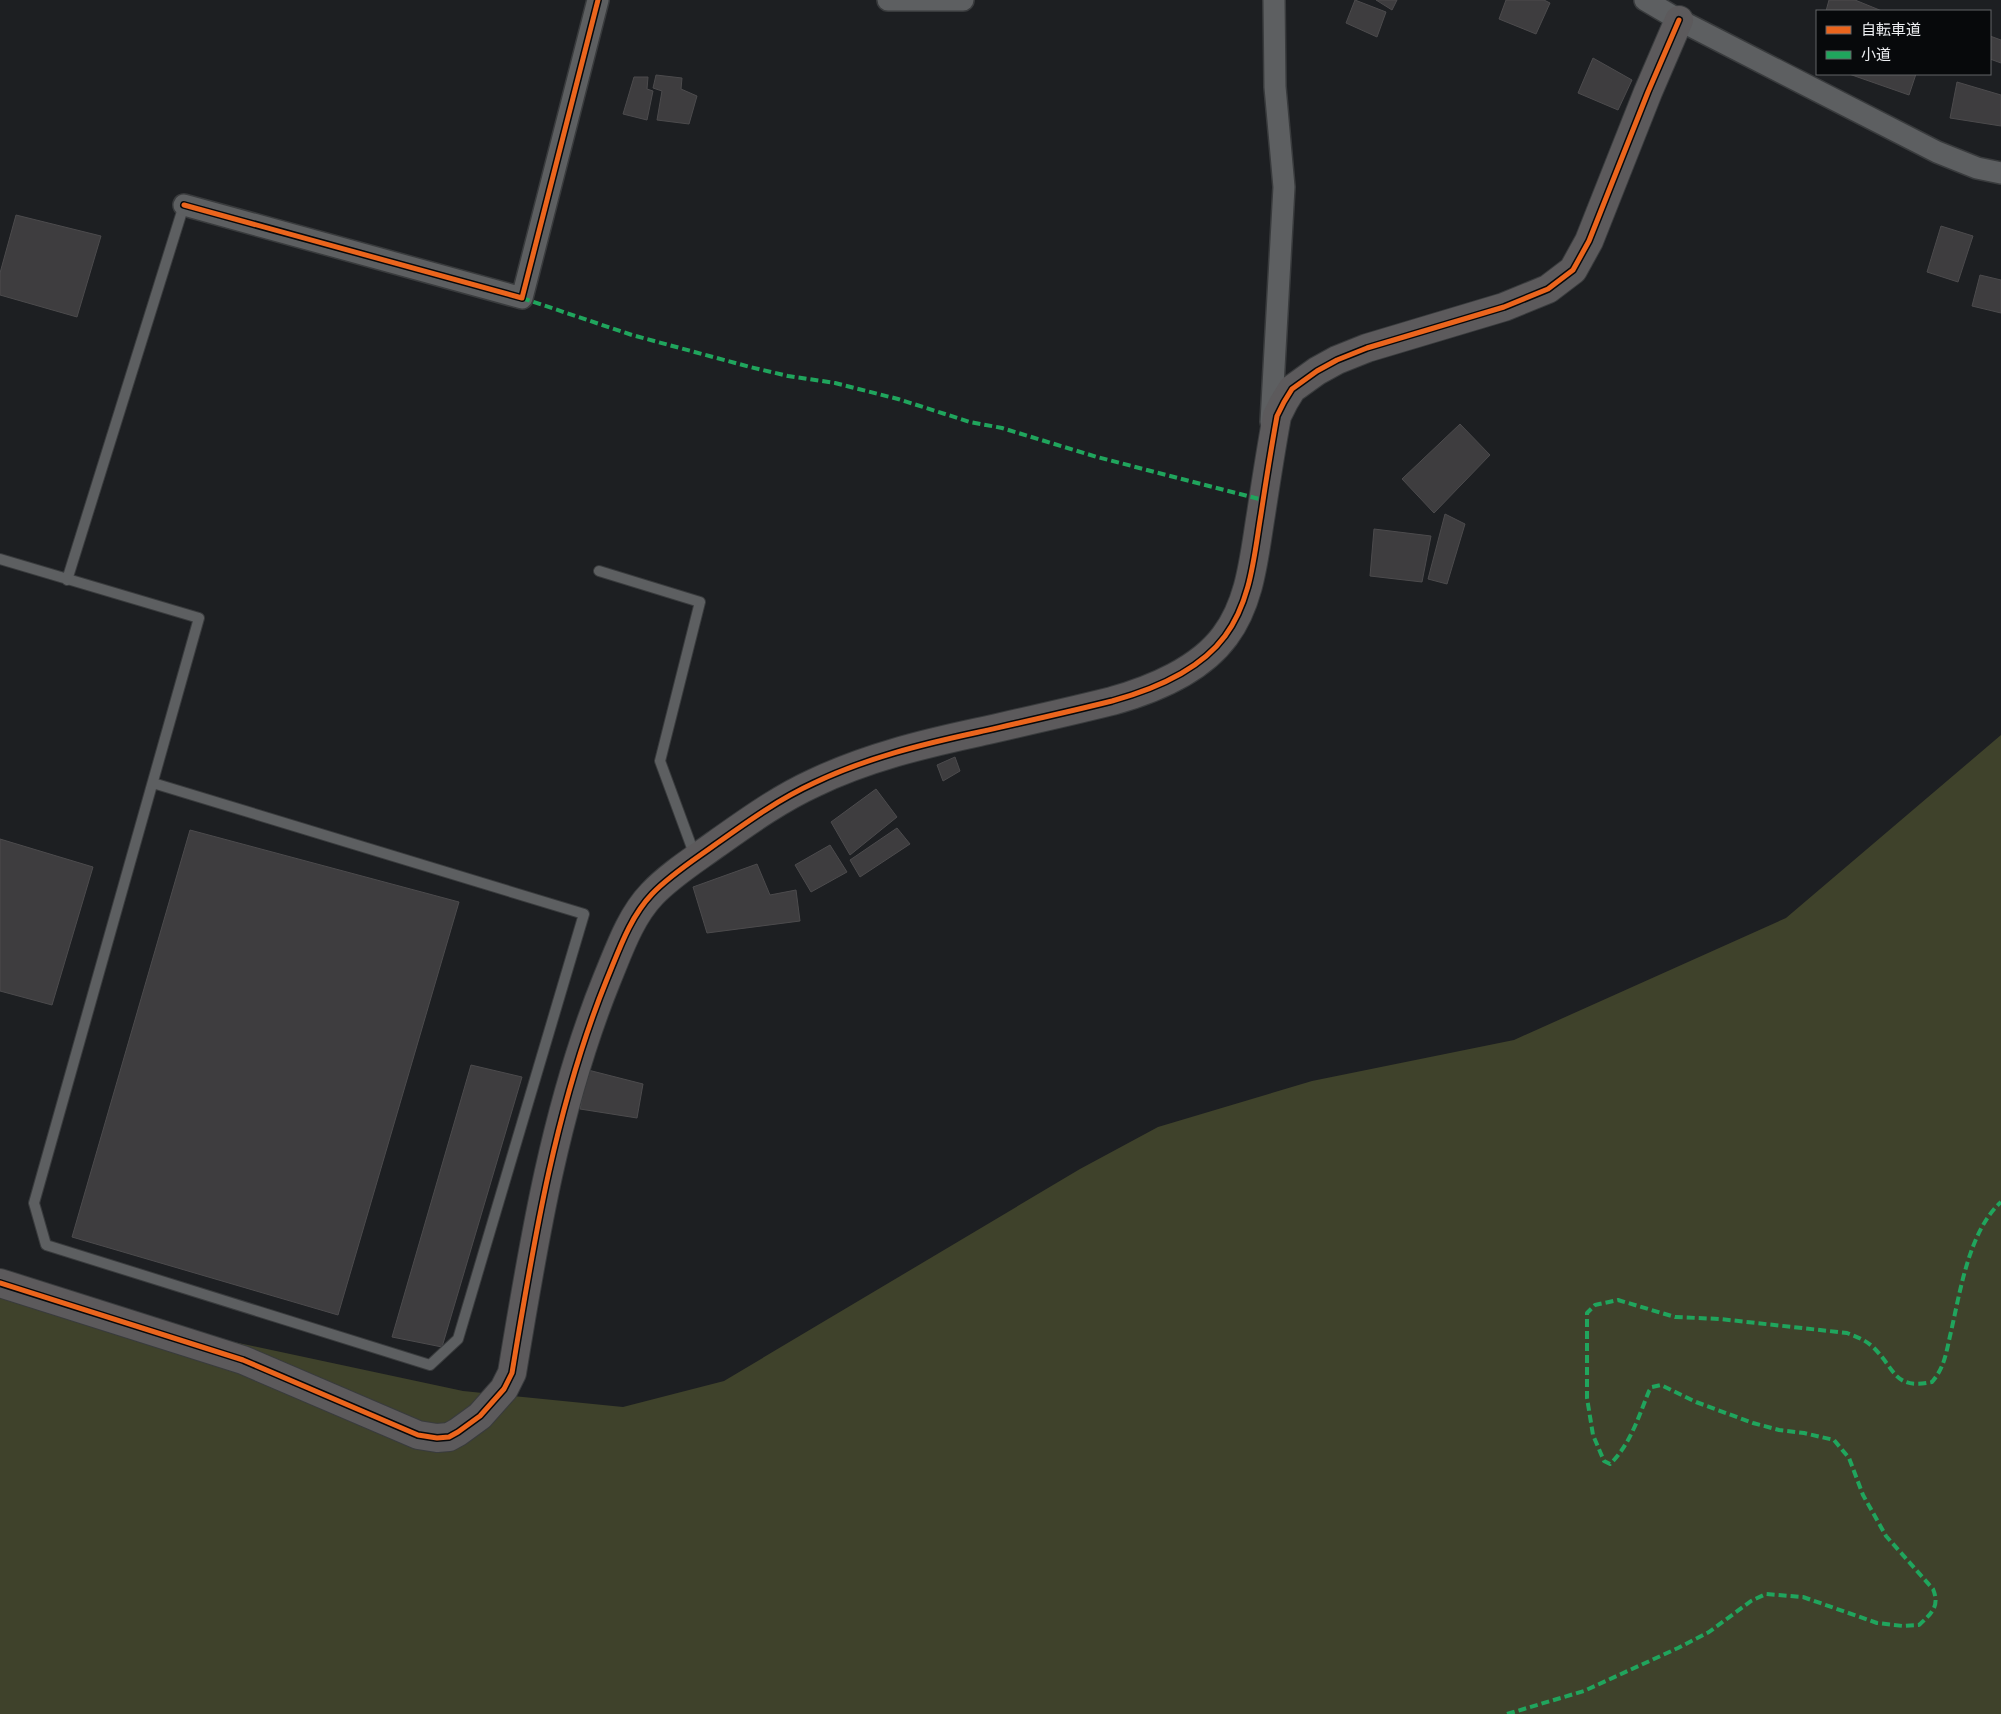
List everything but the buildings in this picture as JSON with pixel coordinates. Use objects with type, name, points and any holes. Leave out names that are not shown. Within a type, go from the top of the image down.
[{"type":"street","points":[[184,205],[522,298],[598,0]]},
{"type":"street","points":[[888,0],[963,0]]},
{"type":"street","points":[[1269,458],[1284,187],[1275,87],[1274,0]]},
{"type":"street","points":[[1645,0],[1679,20],[1937,152],[1977,168],[2001,173]]},
{"type":"street","points":[[0,1284],[243,1360],[418,1436],[449,1437],[480,1416],[504,1389],[512,1373],[546,1181],[565,1104],[592,1015],[616,956],[637,913],[652,894],[696,859],[781,800],[816,782],[912,747],[1140,693],[1167,682],[1199,662],[1225,637],[1239,613],[1250,579],[1277,416],[1292,389],[1317,371],[1366,348],[1460,322],[1532,297],[1563,280],[1573,270],[1590,241],[1648,92],[1679,20]]},
{"type":"lane","points":[[67,580],[184,205]]},
{"type":"lane","points":[[0,559],[199,618],[152,783],[34,1203],[46,1244],[430,1365],[458,1339],[584,914],[152,783]]},
{"type":"lane","points":[[599,571],[700,602],[660,760],[696,859]]},
{"type":"green space","points":[[2001,735],[2001,1714],[0,1714],[0,1286],[136,1321],[463,1391],[623,1407],[724,1381],[1080,1169],[1158,1127],[1312,1081],[1514,1040],[1786,918]]},
{"type":"marked path","points":[[522,298],[632,335],[750,367],[788,376],[835,383],[898,399],[970,422],[1002,428],[1097,457],[1263,500]]},
{"type":"marked path","points":[[1507,1714],[1584,1691],[1678,1648],[1709,1632],[1751,1601],[1766,1594],[1803,1597],[1877,1623],[1903,1626],[1919,1625],[1928,1617],[1934,1609],[1936,1600],[1933,1589],[1886,1536],[1863,1495],[1849,1458],[1834,1440],[1804,1433],[1779,1430],[1753,1423],[1696,1402],[1661,1385],[1652,1387],[1649,1391],[1633,1430],[1623,1448],[1610,1464],[1604,1461],[1593,1435],[1587,1398],[1587,1313],[1595,1305],[1618,1300],[1675,1317],[1720,1319],[1847,1333],[1871,1345],[1892,1371],[1903,1381],[1920,1384],[1932,1382],[1944,1360],[1962,1283],[1973,1247],[1990,1215],[2001,1202]]},
{"type":"cycle path","points":[[184,205],[522,298],[598,0]]},
{"type":"cycle path","points":[[0,1283],[243,1360],[418,1435],[437,1438],[449,1437],[480,1416],[504,1389],[512,1373],[538,1223],[560,1124],[589,1027],[607,979],[626,934],[644,903],[666,880],[739,827],[788,796],[834,774],[874,759],[916,747],[1112,701],[1143,691],[1189,669],[1215,648],[1234,622],[1246,593],[1253,562],[1277,416],[1292,389],[1317,371],[1337,360],[1367,348],[1504,307],[1548,289],[1573,270],[1589,241],[1648,92],[1679,20]]}]
